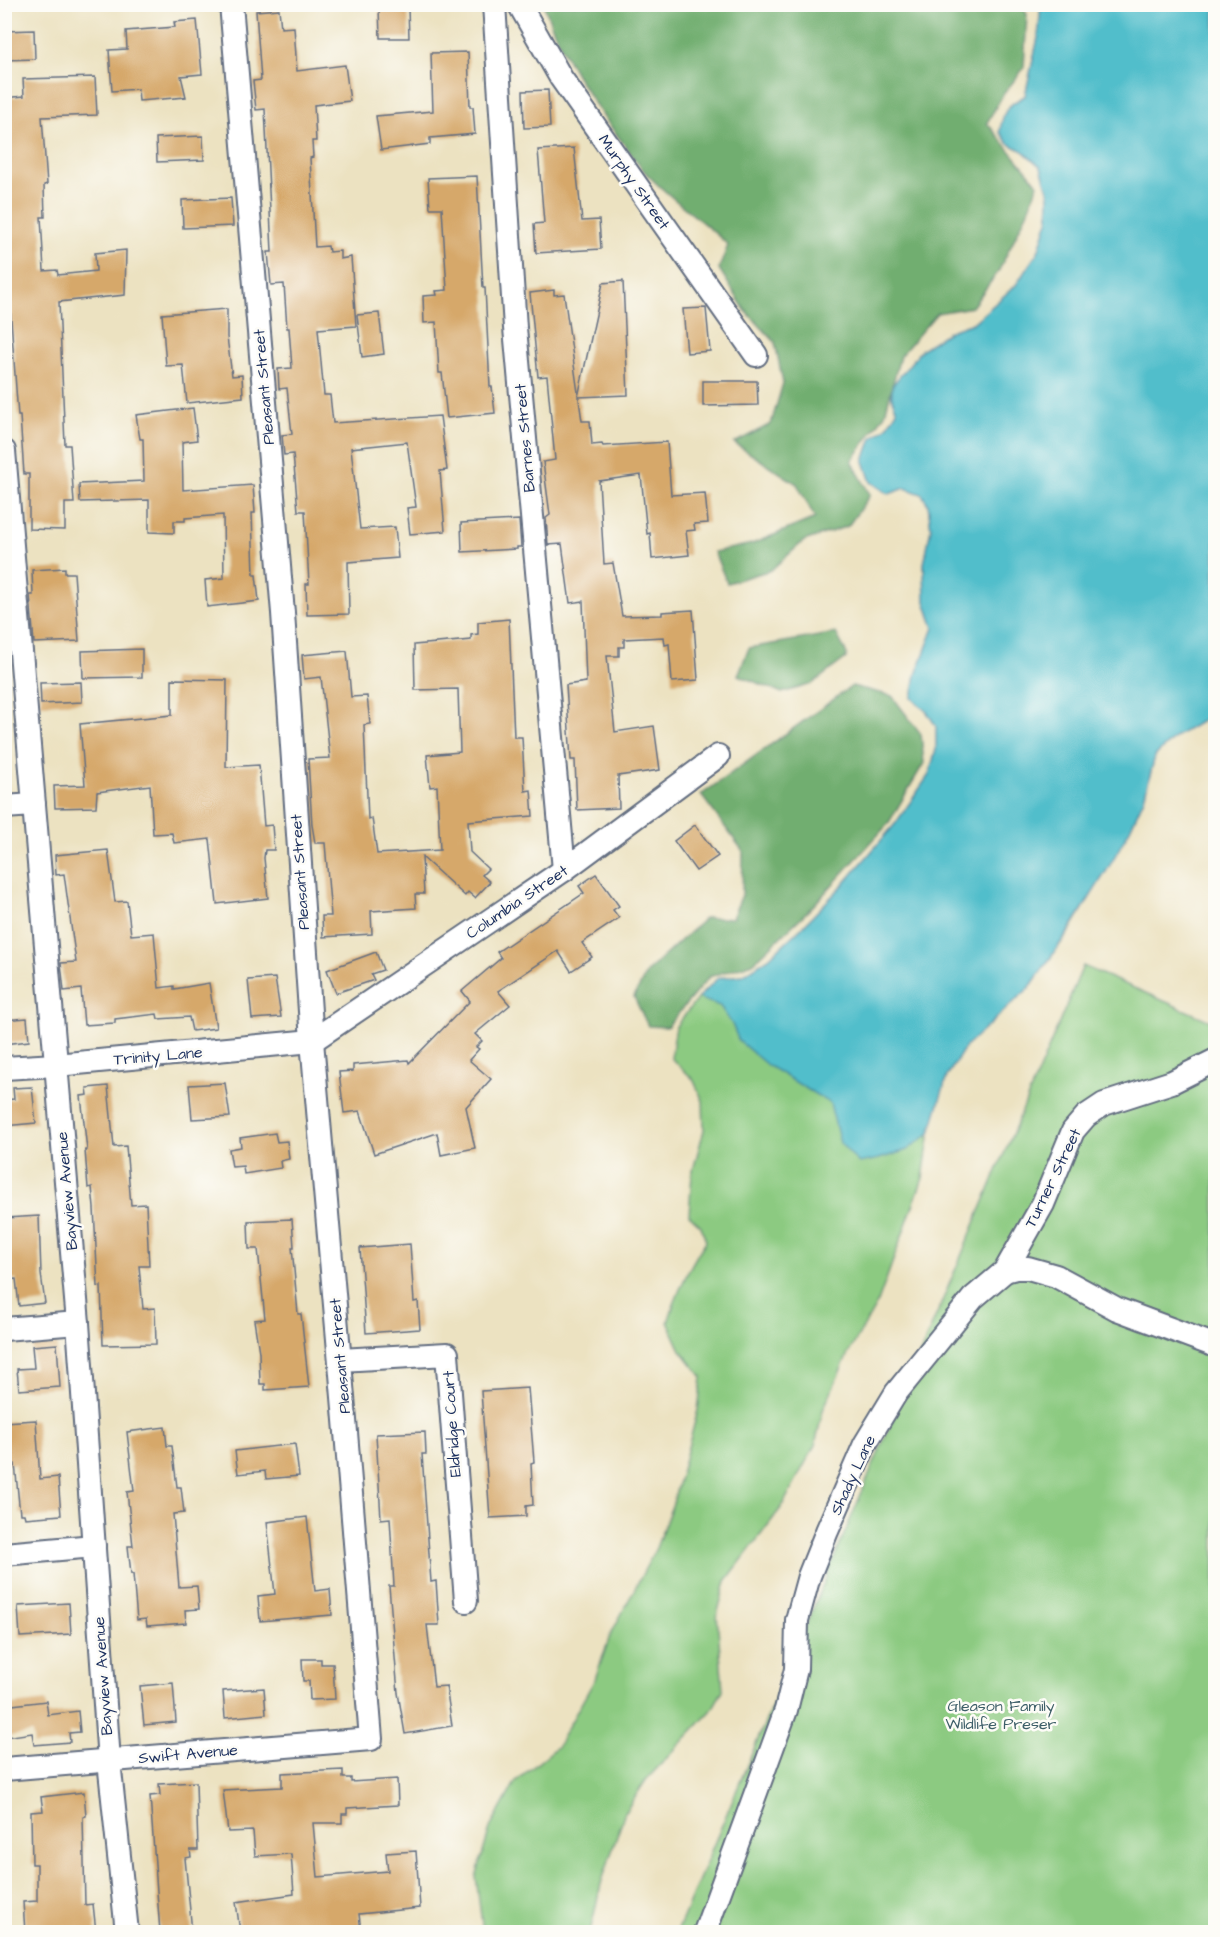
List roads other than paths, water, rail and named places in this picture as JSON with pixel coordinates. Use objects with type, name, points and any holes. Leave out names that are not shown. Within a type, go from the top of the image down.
[{"type":"street","name":"Pleasant Street","points":[[231,4],[283,613],[312,1041],[371,1739]]},
{"type":"street","name":"Barnes Street","points":[[494,4],[515,328],[564,870]]},
{"type":"street","name":"Murphy Street","points":[[519,4],[561,78],[756,355]]},
{"type":"street","name":"Bayview Avenue","points":[[4,451],[9,551],[34,805],[78,1323],[109,1761],[127,1932]]},
{"type":"street","name":"Columbia Street","points":[[312,1041],[564,870],[718,756]]},
{"type":"street","points":[[4,807],[34,805]]},
{"type":"street","name":"Trinity Lane","points":[[4,1068],[312,1041]]},
{"type":"street","name":"Turner Street","points":[[1005,1271],[1043,1204],[1073,1131],[1086,1116],[1104,1104],[1172,1082],[1215,1060]]},
{"type":"street","points":[[1005,1271],[1028,1268],[1056,1276],[1117,1309],[1215,1346]]},
{"type":"street","name":"Shady Lane","points":[[705,1932],[786,1710],[796,1669],[797,1620],[809,1576],[866,1444],[896,1393],[938,1340],[973,1298],[1005,1271]]},
{"type":"street","points":[[4,1329],[78,1323]]},
{"type":"street","name":"Eldridge Court","points":[[340,1360],[447,1354],[466,1601]]},
{"type":"street","points":[[4,1554],[94,1546]]},
{"type":"street","name":"Swift Avenue","points":[[4,1769],[371,1739]]},
{"type":"water","points":[[1041,5],[1215,5],[1215,715],[1175,737],[1155,756],[1144,798],[1107,870],[1030,987],[965,1047],[947,1076],[930,1133],[907,1150],[859,1163],[840,1143],[830,1103],[767,1065],[739,1041],[732,1024],[720,1006],[698,998],[718,978],[743,975],[769,958],[804,925],[843,885],[896,823],[929,775],[936,750],[936,726],[927,712],[912,698],[916,675],[934,628],[925,601],[924,564],[931,528],[928,504],[922,494],[905,488],[889,494],[871,482],[864,461],[872,438],[887,427],[897,411],[892,398],[892,386],[922,349],[950,331],[973,323],[1016,285],[1038,252],[1049,218],[1049,193],[1041,167],[1023,151],[1008,143],[1000,132],[1006,110],[1025,96],[1038,38]]},
{"type":"park label","name":"Gleason Family Wildlife Preser","points":[[1001,1715]]}]
